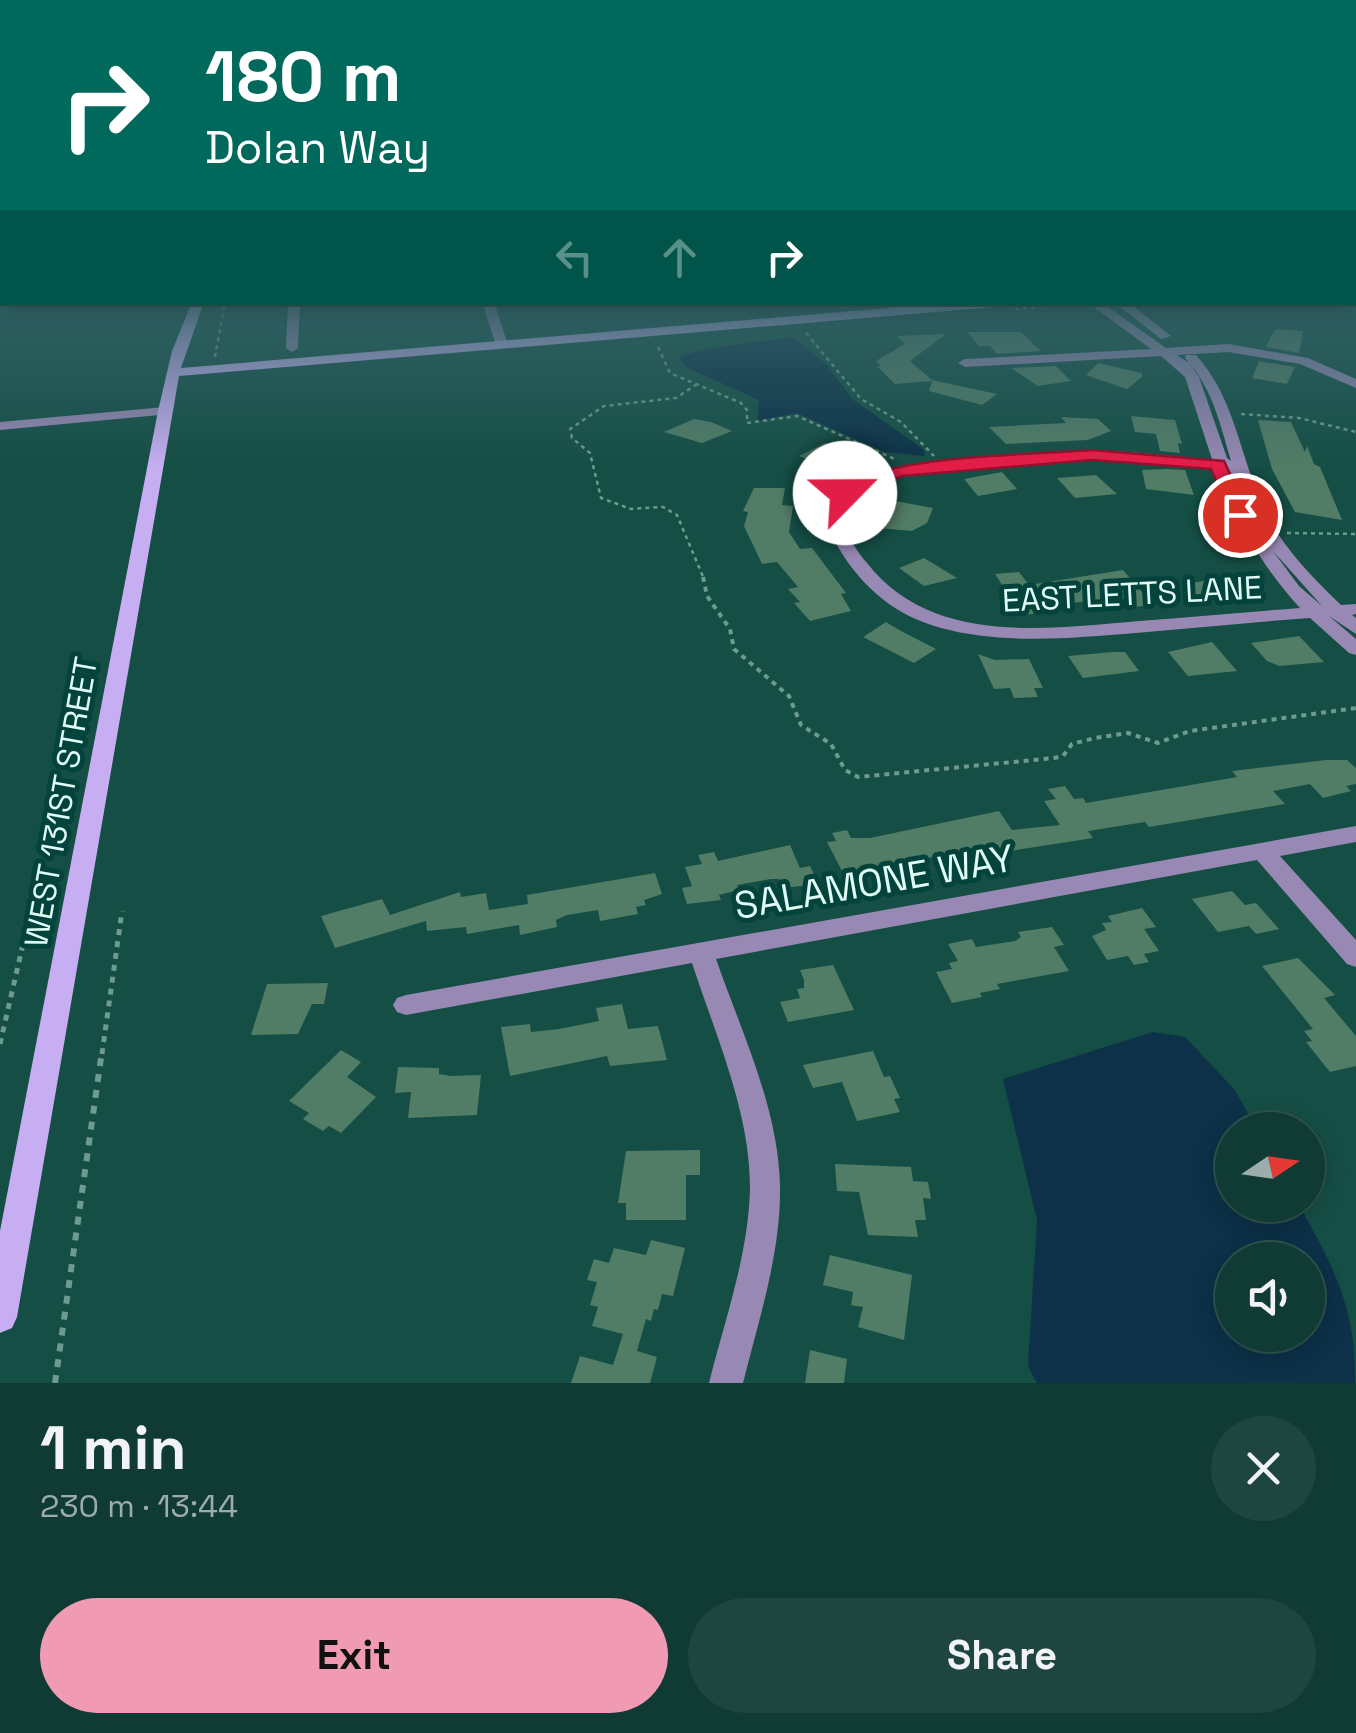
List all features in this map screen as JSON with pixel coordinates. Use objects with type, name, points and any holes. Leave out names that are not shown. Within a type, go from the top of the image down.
[{"type":"street","name":"WEST 131ST STREET","points":[[0,1317],[165,412],[185,340]]},
{"type":"street","points":[[292,340],[292,348]]},
{"type":"street","points":[[500,340],[502,345]]},
{"type":"street","points":[[173,373],[566,340]]},
{"type":"street","points":[[1155,340],[1202,367],[1258,514],[1280,548],[1346,610],[1356,628]]},
{"type":"street","points":[[1161,340],[1192,376],[1218,464],[1258,548],[1356,649]]},
{"type":"street","points":[[965,363],[1228,348],[1286,356],[1356,384]]},
{"type":"street","points":[[0,426],[165,412]]},
{"type":"street","name":"EAST LETTS LANE","points":[[1218,464],[1092,455],[902,471],[873,478],[845,493],[839,502],[836,522],[844,541],[882,590],[907,608],[982,632],[1082,631],[1346,610]]},
{"type":"street","points":[[1218,464],[1238,466]]},
{"type":"street","name":"SALAMONE WAY","points":[[406,1005],[1356,834]]},
{"type":"street","points":[[1264,852],[1356,957]]},
{"type":"street","points":[[700,950],[754,1119],[766,1184],[763,1222],[726,1383]]},
{"type":"path","points":[[214,362],[218,340]]},
{"type":"path","points":[[809,340],[861,399],[902,422],[924,441],[936,460]]},
{"type":"path","points":[[663,342],[658,350],[666,368],[745,406],[750,424],[797,416],[901,464]]},
{"type":"path","points":[[697,384],[676,398],[604,406],[570,429],[572,438],[590,454],[601,498],[631,509],[667,508],[677,514],[704,574],[710,603],[730,629],[734,650],[789,696],[801,725],[831,744],[845,770],[858,778],[1054,758],[1082,740],[1128,733],[1158,742],[1190,732],[1356,708]]},
{"type":"path","points":[[1232,413],[1299,418],[1356,432]]},
{"type":"path","points":[[1282,534],[1356,534]]},
{"type":"path","points":[[54,1383],[122,911]]},
{"type":"path","points":[[0,1044],[26,927]]},
{"type":"water","points":[[796,340],[828,366],[852,399],[923,449],[925,456],[885,452],[797,413],[757,421],[759,400],[688,368],[679,357],[705,349]]},
{"type":"water","points":[[1153,1032],[1185,1037],[1235,1090],[1247,1112],[1215,1112],[1215,1222],[1308,1222],[1319,1242],[1215,1242],[1215,1352],[1325,1352],[1325,1254],[1347,1310],[1355,1383],[1037,1383],[1028,1366],[1037,1220],[1003,1079]]},
{"type":"building","points":[[901,340],[939,340],[910,361],[932,380],[997,394],[982,405],[929,391],[932,381],[895,384],[876,361],[905,344]]},
{"type":"building","points":[[973,340],[1029,340],[1041,351],[997,354],[990,346],[979,346]]},
{"type":"building","points":[[1270,340],[1301,340],[1299,353],[1266,347]]},
{"type":"building","points":[[1259,361],[1295,367],[1287,384],[1252,378]]},
{"type":"building","points":[[1098,363],[1142,373],[1142,377],[1127,389],[1086,375]]},
{"type":"building","points":[[1056,366],[1071,381],[1038,386],[1011,368]]},
{"type":"building","points":[[1131,416],[1175,420],[1182,444],[1178,443],[1180,453],[1160,451],[1156,434],[1135,432]]},
{"type":"building","points":[[1061,417],[1098,419],[1111,431],[1088,440],[1006,444],[989,427],[1066,423]]},
{"type":"building","points":[[694,419],[732,431],[702,443],[664,432]]},
{"type":"building","points":[[1258,420],[1291,422],[1305,452],[1307,446],[1314,464],[1320,467],[1342,520],[1295,512],[1272,469]]},
{"type":"building","points":[[825,443],[852,453],[826,466],[799,456]]},
{"type":"building","points":[[1142,470],[1185,470],[1194,495],[1146,489]]},
{"type":"building","points":[[1002,472],[1017,489],[978,496],[964,479]]},
{"type":"building","points":[[1096,475],[1117,494],[1075,498],[1057,478]]},
{"type":"building","points":[[754,488],[785,488],[782,505],[793,506],[789,532],[800,549],[812,548],[846,593],[841,594],[851,611],[810,621],[788,589],[798,587],[777,562],[762,564],[744,526],[748,512],[743,511]]},
{"type":"building","points":[[890,500],[933,508],[927,523],[912,531],[878,528]]},
{"type":"building","points":[[924,558],[957,578],[924,586],[899,568]]},
{"type":"building","points":[[1123,570],[1153,605],[1132,607],[1124,598],[1037,606],[1042,613],[1022,615],[995,574],[1019,572],[1029,585]]},
{"type":"building","points":[[1238,575],[1256,595],[1201,600],[1186,584]]},
{"type":"building","points":[[886,622],[936,649],[914,663],[863,637]]},
{"type":"building","points":[[1299,636],[1324,662],[1279,666],[1267,661],[1251,643]]},
{"type":"building","points":[[1212,642],[1237,671],[1188,676],[1168,652]]},
{"type":"building","points":[[1125,652],[1139,671],[1083,678],[1068,656]]},
{"type":"building","points":[[978,654],[995,660],[1029,659],[1043,688],[1034,688],[1038,697],[1014,698],[1010,688],[994,689]]},
{"type":"building","points":[[1347,760],[1356,768],[1356,784],[1346,786],[1351,791],[1323,798],[1310,784],[1273,791],[1285,804],[1149,827],[1145,822],[1088,831],[1093,838],[1003,852],[997,844],[965,849],[970,858],[937,862],[934,857],[893,863],[896,869],[864,876],[862,871],[842,871],[827,842],[836,841],[832,833],[847,830],[851,838],[870,838],[999,811],[1012,830],[1060,825],[1044,801],[1056,799],[1048,789],[1065,786],[1074,799],[1083,798],[1086,803],[1237,777],[1232,771]]},
{"type":"building","points":[[790,845],[800,868],[810,866],[819,884],[783,888],[779,879],[771,879],[737,885],[739,890],[719,895],[721,900],[687,904],[682,888],[692,886],[685,867],[702,864],[698,855],[714,852],[718,861]]},
{"type":"building","points":[[655,873],[662,894],[644,900],[646,905],[636,907],[638,914],[600,921],[598,910],[567,915],[556,920],[557,927],[520,935],[519,925],[467,934],[466,927],[427,931],[426,921],[335,948],[321,916],[382,899],[390,915],[460,892],[461,897],[486,893],[489,910],[528,904],[527,895]]},
{"type":"building","points":[[1232,891],[1245,905],[1256,903],[1279,929],[1256,934],[1249,926],[1218,932],[1192,899]]},
{"type":"building","points":[[1142,908],[1156,927],[1144,929],[1159,951],[1144,954],[1149,962],[1134,965],[1128,956],[1107,960],[1092,936],[1106,930],[1102,923],[1112,922],[1108,916]]},
{"type":"building","points":[[1052,927],[1064,945],[1054,947],[1069,971],[997,984],[1000,989],[980,993],[982,997],[952,1003],[936,972],[952,969],[949,963],[958,961],[948,944],[972,939],[976,947],[1015,941],[1021,937],[1018,932]]},
{"type":"building","points":[[1298,958],[1335,995],[1324,998],[1356,1036],[1356,1066],[1330,1072],[1306,1042],[1312,1041],[1304,1031],[1313,1029],[1262,966]]},
{"type":"building","points":[[833,965],[854,1010],[788,1022],[780,1002],[800,998],[797,989],[804,988],[804,980],[800,970]]},
{"type":"building","points":[[328,983],[324,1004],[312,1004],[298,1034],[251,1035],[267,984]]},
{"type":"building","points":[[622,1004],[628,1029],[658,1026],[667,1060],[610,1066],[607,1056],[510,1076],[501,1027],[530,1024],[531,1032],[559,1029],[599,1021],[596,1008]]},
{"type":"building","points":[[341,1050],[361,1062],[347,1077],[376,1097],[341,1133],[329,1126],[323,1131],[303,1119],[309,1113],[289,1101]]},
{"type":"building","points":[[873,1051],[884,1077],[890,1076],[900,1098],[894,1099],[900,1112],[857,1121],[842,1082],[813,1088],[803,1065]]},
{"type":"building","points":[[398,1067],[439,1068],[439,1074],[451,1076],[481,1075],[477,1115],[408,1118],[411,1092],[395,1093]]},
{"type":"building","points":[[700,1150],[700,1175],[686,1175],[686,1220],[626,1220],[626,1203],[618,1203],[626,1151]]},
{"type":"building","points":[[835,1164],[911,1167],[913,1181],[928,1182],[931,1199],[923,1198],[926,1220],[915,1220],[918,1237],[868,1235],[859,1192],[837,1191]]},
{"type":"building","points":[[651,1240],[685,1248],[673,1296],[662,1294],[651,1321],[646,1319],[637,1351],[657,1357],[650,1383],[571,1383],[580,1356],[613,1365],[623,1334],[592,1326],[598,1307],[590,1305],[597,1282],[587,1280],[594,1259],[609,1263],[614,1248],[646,1255]]},
{"type":"building","points":[[830,1255],[912,1275],[904,1340],[858,1327],[863,1307],[851,1305],[853,1292],[823,1285]]},
{"type":"building","points":[[810,1350],[847,1359],[844,1383],[805,1383]]},
{"type":"route","points":[[845,493],[873,478],[902,471],[1092,455],[1218,464],[1240,515]]}]
